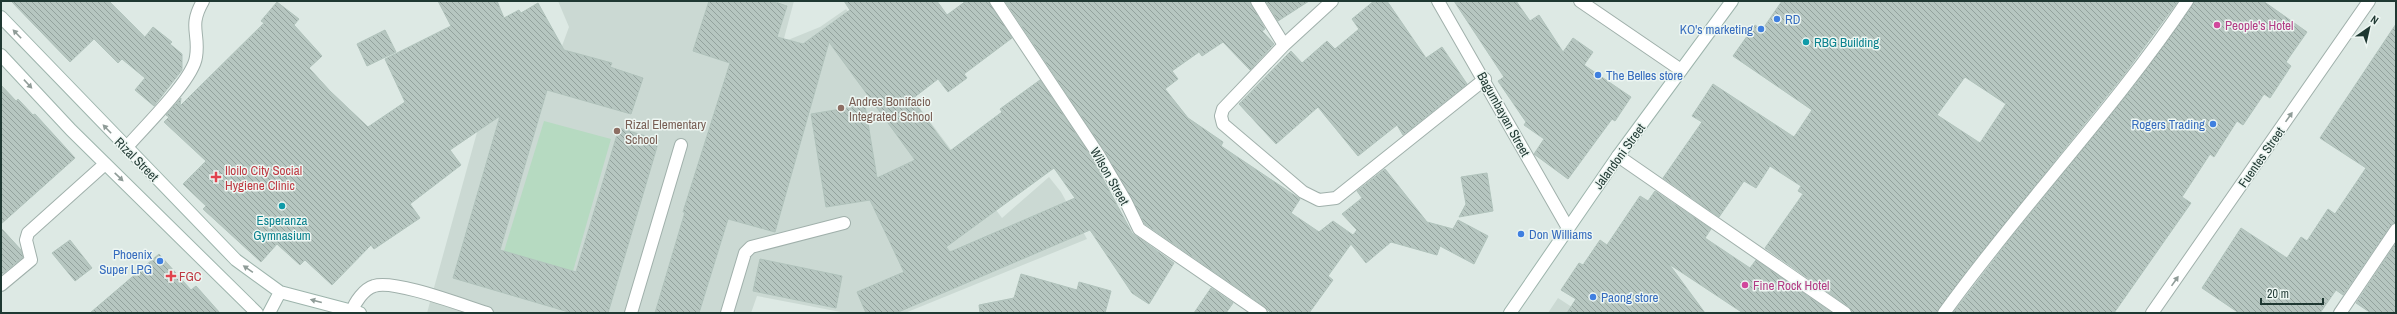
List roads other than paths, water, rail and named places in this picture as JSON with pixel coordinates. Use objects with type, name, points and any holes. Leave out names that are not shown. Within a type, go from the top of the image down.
[{"type":"street","points":[[126,148],[189,76],[196,57],[194,32],[196,13],[203,1]]},
{"type":"street","name":"Wilson Street","points":[[996,1],[1098,154],[1126,202],[1139,230],[1261,313]]},
{"type":"street","points":[[1257,1],[1284,45]]},
{"type":"street","points":[[1332,1],[1284,45],[1223,109],[1221,116],[1223,124],[1303,192],[1319,200],[1336,198],[1485,80]]},
{"type":"street","name":"Bagumbayan Street","points":[[1438,1],[1485,80],[1568,228]]},
{"type":"street","points":[[1580,1],[1682,70]]},
{"type":"street","name":"Jalandoni Street","points":[[1510,313],[1618,156],[1732,1]]},
{"type":"street","points":[[1944,313],[2065,158],[2158,45],[2188,1]]},
{"type":"street","name":"Fuentes Street","points":[[2152,313],[2369,1]]},
{"type":"street","name":"Rizal Street","points":[[1,17],[126,148],[236,260],[280,292]]},
{"type":"street","name":"Rizal Street","points":[[1,55],[105,164],[257,313]]},
{"type":"street","points":[[631,313],[681,145]]},
{"type":"street","points":[[1618,156],[1844,313]]},
{"type":"street","points":[[1,285],[30,260],[26,240],[34,226],[105,164]]},
{"type":"street","points":[[727,313],[745,253],[752,247],[844,223]]},
{"type":"street","points":[[2340,313],[2396,230]]},
{"type":"street","points":[[269,313],[280,292],[354,312],[354,302],[373,286],[392,285],[487,313]]},
{"type":"place","name":"RD","points":[[1777,19]]},
{"type":"place","name":"People's Hotel","points":[[2217,25]]},
{"type":"place","name":"KO's marketing","points":[[1761,29]]},
{"type":"place","name":"RBG Building","points":[[1806,42]]},
{"type":"place","name":"The Belles store","points":[[1598,75]]},
{"type":"place","name":"Andres Bonifacio Integrated School","points":[[841,108]]},
{"type":"place","name":"Rogers Trading","points":[[2213,124]]},
{"type":"place","name":"Rizal Elementary School","points":[[617,131]]},
{"type":"place","name":"Iloilo City Social Hygiene Clinic","points":[[216,177]]},
{"type":"place","name":"Esperanza Gymnasium","points":[[282,206]]},
{"type":"place","name":"Don Williams","points":[[1521,234]]},
{"type":"place","name":"Phoenix Super LPG","points":[[160,261]]},
{"type":"place","name":"FGC","points":[[171,276]]},
{"type":"place","name":"Fine Rock Hotel","points":[[1745,285]]},
{"type":"place","name":"Paong store","points":[[1593,297]]}]
